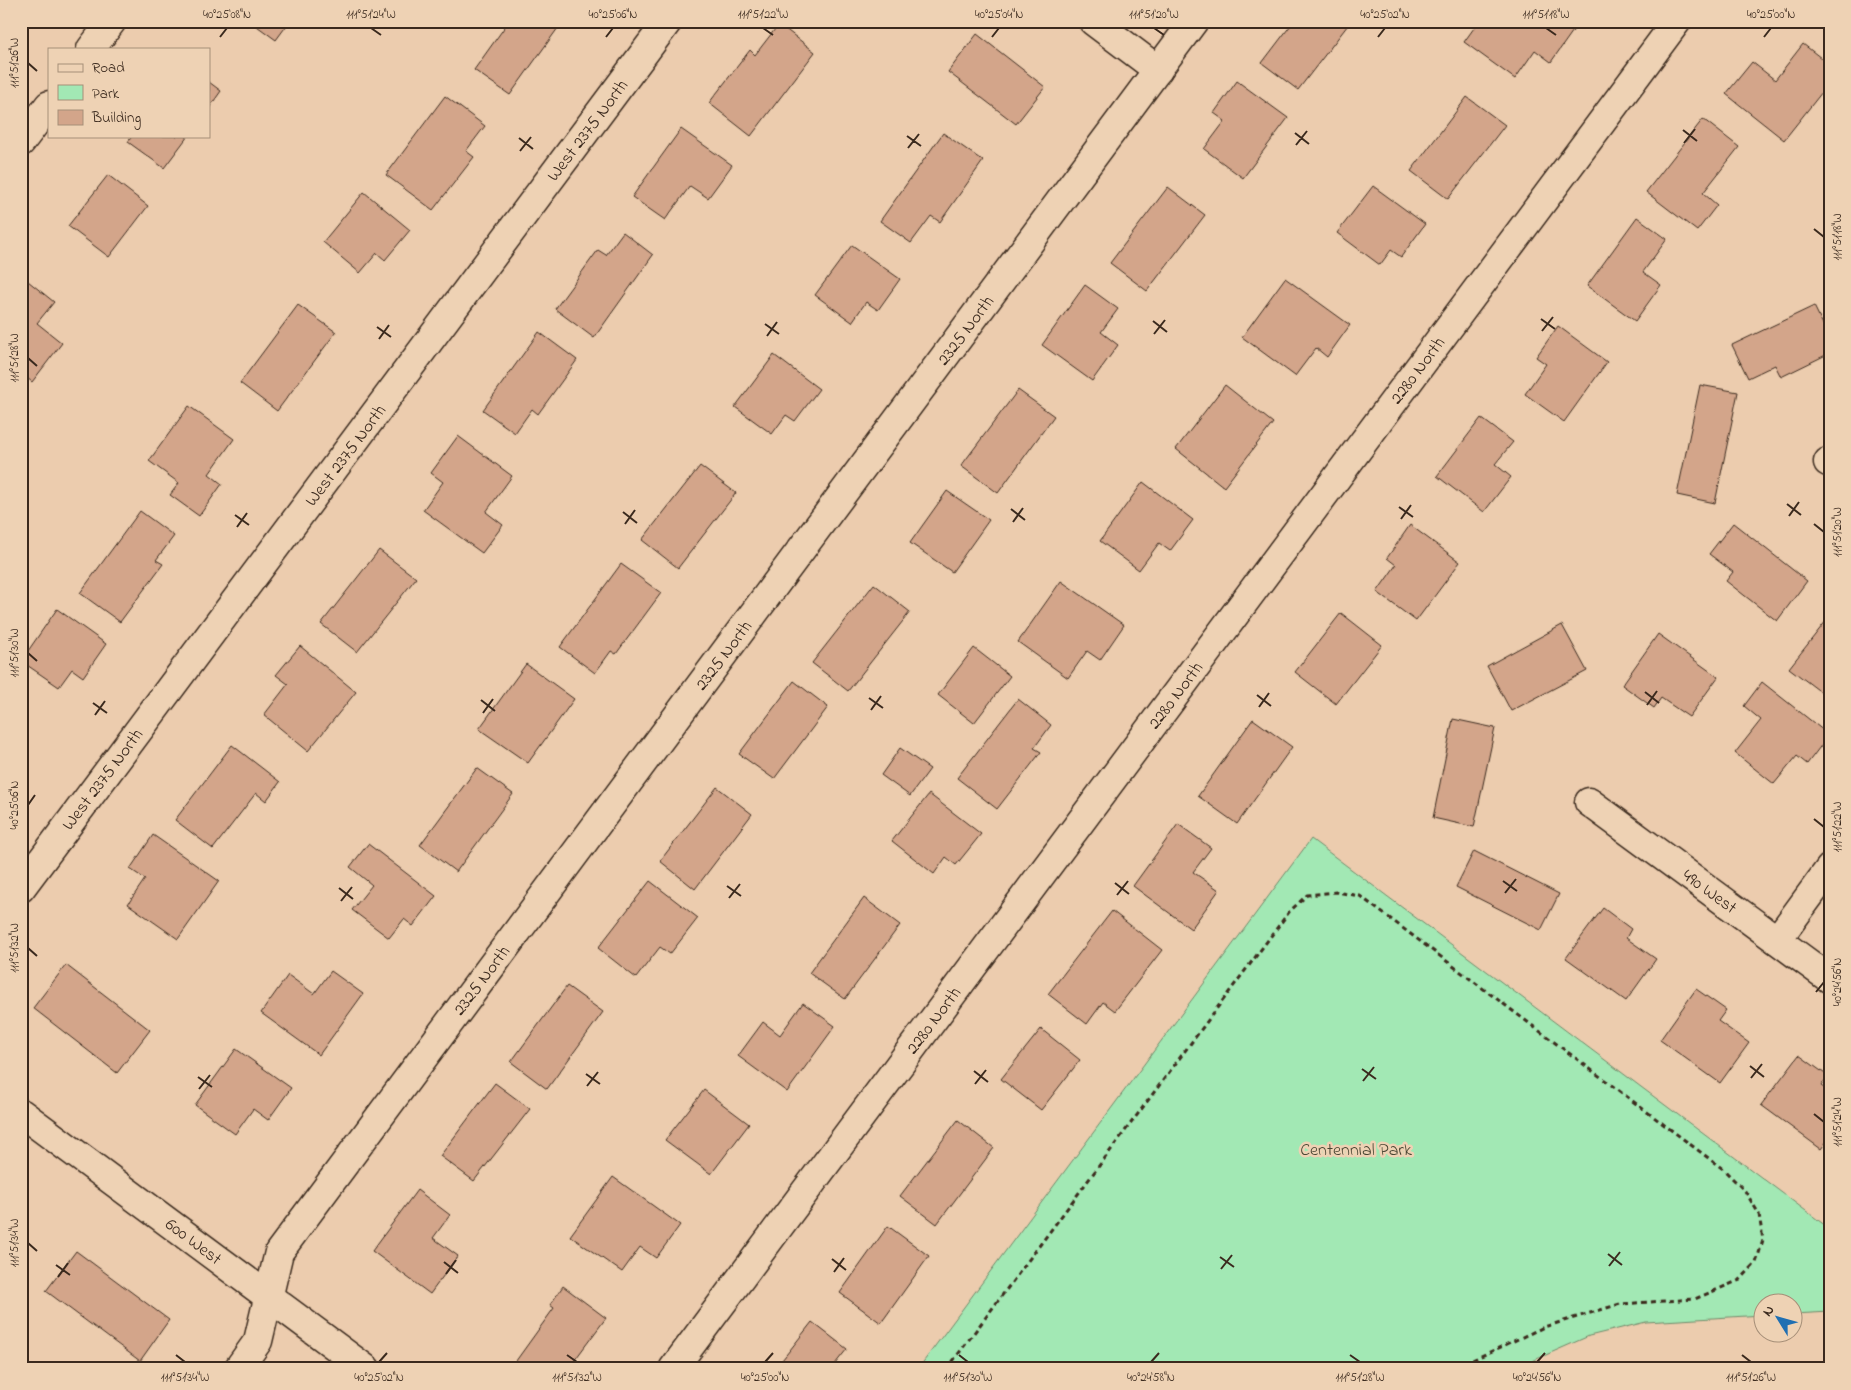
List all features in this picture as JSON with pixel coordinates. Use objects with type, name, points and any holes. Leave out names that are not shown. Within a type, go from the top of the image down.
[{"type":"street","points":[[92,48],[112,21]]},
{"type":"street","name":"West 2375 North","points":[[21,888],[668,21]]},
{"type":"street","points":[[1093,21],[1158,70]]},
{"type":"street","name":"2325 North","points":[[238,1369],[258,1341],[278,1252],[1194,21]]},
{"type":"street","name":"2280 North","points":[[673,1369],[1677,21]]},
{"type":"street","points":[[21,142],[48,106]]},
{"type":"street","name":"490 West","points":[[1589,802],[1830,979]]},
{"type":"street","points":[[1777,940],[1830,868]]},
{"type":"street","name":"600 West","points":[[21,1113],[366,1369]]},
{"type":"path","points":[[947,1369],[1289,912],[1306,895],[1336,892],[1360,896],[1723,1169],[1745,1191],[1759,1214],[1763,1240],[1756,1263],[1740,1280],[1695,1300],[1620,1304],[1544,1327],[1452,1369]]},
{"type":"green space","name":"Centennial Park","points":[[1311,839],[1830,1229],[1830,1312],[1804,1313],[1804,1292],[1754,1292],[1754,1316],[1646,1322],[1589,1336],[1514,1369],[918,1369]]},
{"type":"building","points":[[250,21],[290,21],[276,40]]},
{"type":"building","points":[[509,21],[563,21],[510,95],[474,70]]},
{"type":"building","points":[[832,21],[850,21],[844,30]]},
{"type":"building","points":[[1294,21],[1351,21],[1298,90],[1262,63]]},
{"type":"building","points":[[1479,21],[1565,21],[1575,28],[1551,62],[1535,50],[1515,79],[1464,42]]},
{"type":"building","points":[[779,24],[815,52],[751,136],[709,103],[750,50],[755,55]]},
{"type":"building","points":[[977,34],[1045,87],[1016,124],[948,72]]},
{"type":"building","points":[[1803,44],[1830,65],[1830,82],[1784,140],[1726,94],[1752,62],[1775,80]]},
{"type":"building","points":[[1237,81],[1288,118],[1243,178],[1204,149],[1225,121],[1214,113]]},
{"type":"building","points":[[210,83],[221,91],[210,107]]},
{"type":"building","points":[[445,96],[485,126],[466,151],[474,157],[433,210],[386,175]]},
{"type":"building","points":[[1467,97],[1505,125],[1448,199],[1411,171]]},
{"type":"building","points":[[1703,119],[1739,147],[1703,193],[1717,205],[1697,231],[1646,192]]},
{"type":"building","points":[[681,129],[732,165],[708,198],[690,186],[665,220],[632,197]]},
{"type":"building","points":[[943,133],[983,161],[940,222],[931,216],[911,243],[880,221]]},
{"type":"building","points":[[131,138],[186,138],[164,168],[128,142]]},
{"type":"building","points":[[108,175],[148,206],[109,257],[68,226]]},
{"type":"building","points":[[1373,186],[1425,224],[1401,257],[1391,250],[1380,265],[1337,233]]},
{"type":"building","points":[[1168,187],[1205,215],[1147,291],[1110,263]]},
{"type":"building","points":[[364,192],[410,230],[385,260],[377,253],[360,273],[323,242]]},
{"type":"building","points":[[1637,217],[1667,239],[1643,272],[1661,285],[1635,321],[1587,286]]},
{"type":"building","points":[[623,232],[653,255],[594,338],[555,309],[598,250],[606,255]]},
{"type":"building","points":[[852,245],[900,279],[878,310],[866,302],[852,322],[815,295]]},
{"type":"building","points":[[23,277],[54,302],[37,323],[62,343],[32,382],[21,373],[21,279]]},
{"type":"building","points":[[1285,278],[1350,325],[1327,357],[1316,348],[1295,376],[1242,337]]},
{"type":"building","points":[[1085,285],[1118,309],[1101,332],[1118,345],[1092,381],[1042,345]]},
{"type":"building","points":[[298,305],[336,332],[277,411],[240,383]]},
{"type":"building","points":[[1814,306],[1830,339],[1830,353],[1781,377],[1775,365],[1748,378],[1732,345]]},
{"type":"building","points":[[1558,326],[1607,362],[1564,422],[1525,394],[1546,364],[1536,357]]},
{"type":"building","points":[[539,332],[577,360],[538,414],[532,409],[515,433],[483,410]]},
{"type":"building","points":[[774,355],[819,389],[795,421],[786,415],[772,434],[735,407]]},
{"type":"building","points":[[1225,385],[1273,423],[1224,487],[1176,449]]},
{"type":"building","points":[[1700,385],[1738,392],[1715,503],[1677,495]]},
{"type":"building","points":[[1018,390],[1054,416],[998,493],[961,466]]},
{"type":"building","points":[[189,406],[234,439],[209,474],[222,484],[199,516],[170,495],[179,483],[149,461]]},
{"type":"building","points":[[1481,418],[1513,442],[1495,464],[1511,477],[1484,512],[1437,476]]},
{"type":"building","points":[[458,436],[512,476],[486,512],[503,525],[482,553],[423,510],[443,482],[431,473]]},
{"type":"building","points":[[700,466],[736,493],[678,568],[642,540]]},
{"type":"building","points":[[1143,482],[1193,520],[1170,551],[1159,543],[1139,570],[1100,541]]},
{"type":"building","points":[[947,491],[989,520],[952,572],[910,543]]},
{"type":"building","points":[[140,511],[174,536],[156,560],[163,564],[120,622],[80,593]]},
{"type":"building","points":[[1733,523],[1807,581],[1777,621],[1726,581],[1733,572],[1709,554]]},
{"type":"building","points":[[1410,525],[1460,562],[1416,621],[1377,592],[1396,565],[1387,558]]},
{"type":"building","points":[[379,550],[416,578],[357,652],[321,624]]},
{"type":"building","points":[[621,564],[661,593],[616,654],[611,651],[595,673],[560,647]]},
{"type":"building","points":[[1061,581],[1124,625],[1100,660],[1087,651],[1068,678],[1018,642]]},
{"type":"building","points":[[874,584],[910,612],[848,691],[812,663]]},
{"type":"building","points":[[57,609],[106,644],[83,677],[72,669],[59,687],[21,661]]},
{"type":"building","points":[[1341,613],[1382,645],[1336,704],[1295,672]]},
{"type":"building","points":[[1830,616],[1830,699],[1789,668]]},
{"type":"building","points":[[1562,625],[1587,671],[1511,711],[1487,666]]},
{"type":"building","points":[[1658,634],[1718,677],[1689,717],[1661,698],[1654,708],[1622,685]]},
{"type":"building","points":[[300,646],[356,692],[308,751],[264,715],[288,684],[276,675]]},
{"type":"building","points":[[974,648],[1010,676],[974,723],[938,695]]},
{"type":"building","points":[[526,664],[574,699],[528,763],[479,729]]},
{"type":"building","points":[[794,681],[828,707],[774,779],[739,754]]},
{"type":"building","points":[[1762,682],[1829,735],[1807,764],[1797,756],[1774,784],[1735,753],[1761,720],[1744,706]]},
{"type":"building","points":[[1018,699],[1051,725],[1034,748],[1041,752],[997,809],[957,778]]},
{"type":"building","points":[[1253,719],[1292,747],[1237,824],[1198,796]]},
{"type":"building","points":[[1453,719],[1495,728],[1474,827],[1433,818]]},
{"type":"building","points":[[232,745],[280,782],[266,801],[256,793],[213,849],[175,820]]},
{"type":"building","points":[[900,748],[930,769],[910,796],[881,775]]},
{"type":"building","points":[[477,768],[513,794],[456,872],[420,845]]},
{"type":"building","points":[[717,787],[752,814],[695,889],[660,861]]},
{"type":"building","points":[[929,794],[981,834],[956,865],[946,857],[934,874],[892,841]]},
{"type":"building","points":[[1178,824],[1211,848],[1193,872],[1219,890],[1191,929],[1133,886]]},
{"type":"building","points":[[153,835],[219,881],[178,939],[128,904],[145,879],[130,869]]},
{"type":"building","points":[[368,844],[436,896],[413,926],[404,919],[389,938],[352,910],[372,885],[350,867]]},
{"type":"building","points":[[1474,851],[1559,894],[1541,930],[1456,887]]},
{"type":"building","points":[[650,881],[698,918],[670,954],[660,947],[636,978],[598,948]]},
{"type":"building","points":[[864,898],[900,925],[845,999],[809,973]]},
{"type":"building","points":[[1603,908],[1631,929],[1626,938],[1656,959],[1626,1001],[1566,958]]},
{"type":"building","points":[[1112,911],[1162,950],[1115,1011],[1103,1002],[1087,1024],[1048,994]]},
{"type":"building","points":[[66,965],[150,1030],[117,1073],[33,1008]]},
{"type":"building","points":[[331,971],[363,994],[319,1055],[261,1013],[288,975],[314,994]]},
{"type":"building","points":[[567,986],[603,1012],[547,1089],[511,1062]]},
{"type":"building","points":[[1696,989],[1726,1010],[1718,1021],[1749,1043],[1720,1083],[1660,1040]]},
{"type":"building","points":[[803,1003],[835,1026],[787,1092],[738,1056],[763,1022],[780,1035]]},
{"type":"building","points":[[1041,1029],[1080,1060],[1041,1110],[1001,1079]]},
{"type":"building","points":[[236,1049],[291,1088],[268,1120],[253,1109],[235,1134],[195,1105]]},
{"type":"building","points":[[1799,1055],[1828,1076],[1821,1086],[1830,1092],[1830,1137],[1821,1149],[1761,1105]]},
{"type":"building","points":[[495,1083],[530,1109],[474,1181],[440,1156]]},
{"type":"building","points":[[704,1090],[749,1124],[711,1174],[665,1140]]},
{"type":"building","points":[[958,1120],[994,1148],[937,1224],[900,1196]]},
{"type":"building","points":[[613,1177],[680,1225],[656,1258],[640,1247],[622,1272],[570,1236]]},
{"type":"building","points":[[417,1190],[450,1215],[433,1238],[458,1256],[430,1294],[372,1251]]},
{"type":"building","points":[[888,1226],[929,1256],[881,1323],[840,1293]]},
{"type":"building","points":[[76,1251],[169,1320],[140,1361],[46,1291]]},
{"type":"building","points":[[563,1286],[606,1318],[568,1369],[517,1369],[513,1365],[554,1308],[550,1305]]},
{"type":"building","points":[[812,1322],[847,1349],[831,1369],[775,1369]]},
{"type":"building","points":[[1698,1365],[1698,1369],[1678,1369]]}]
